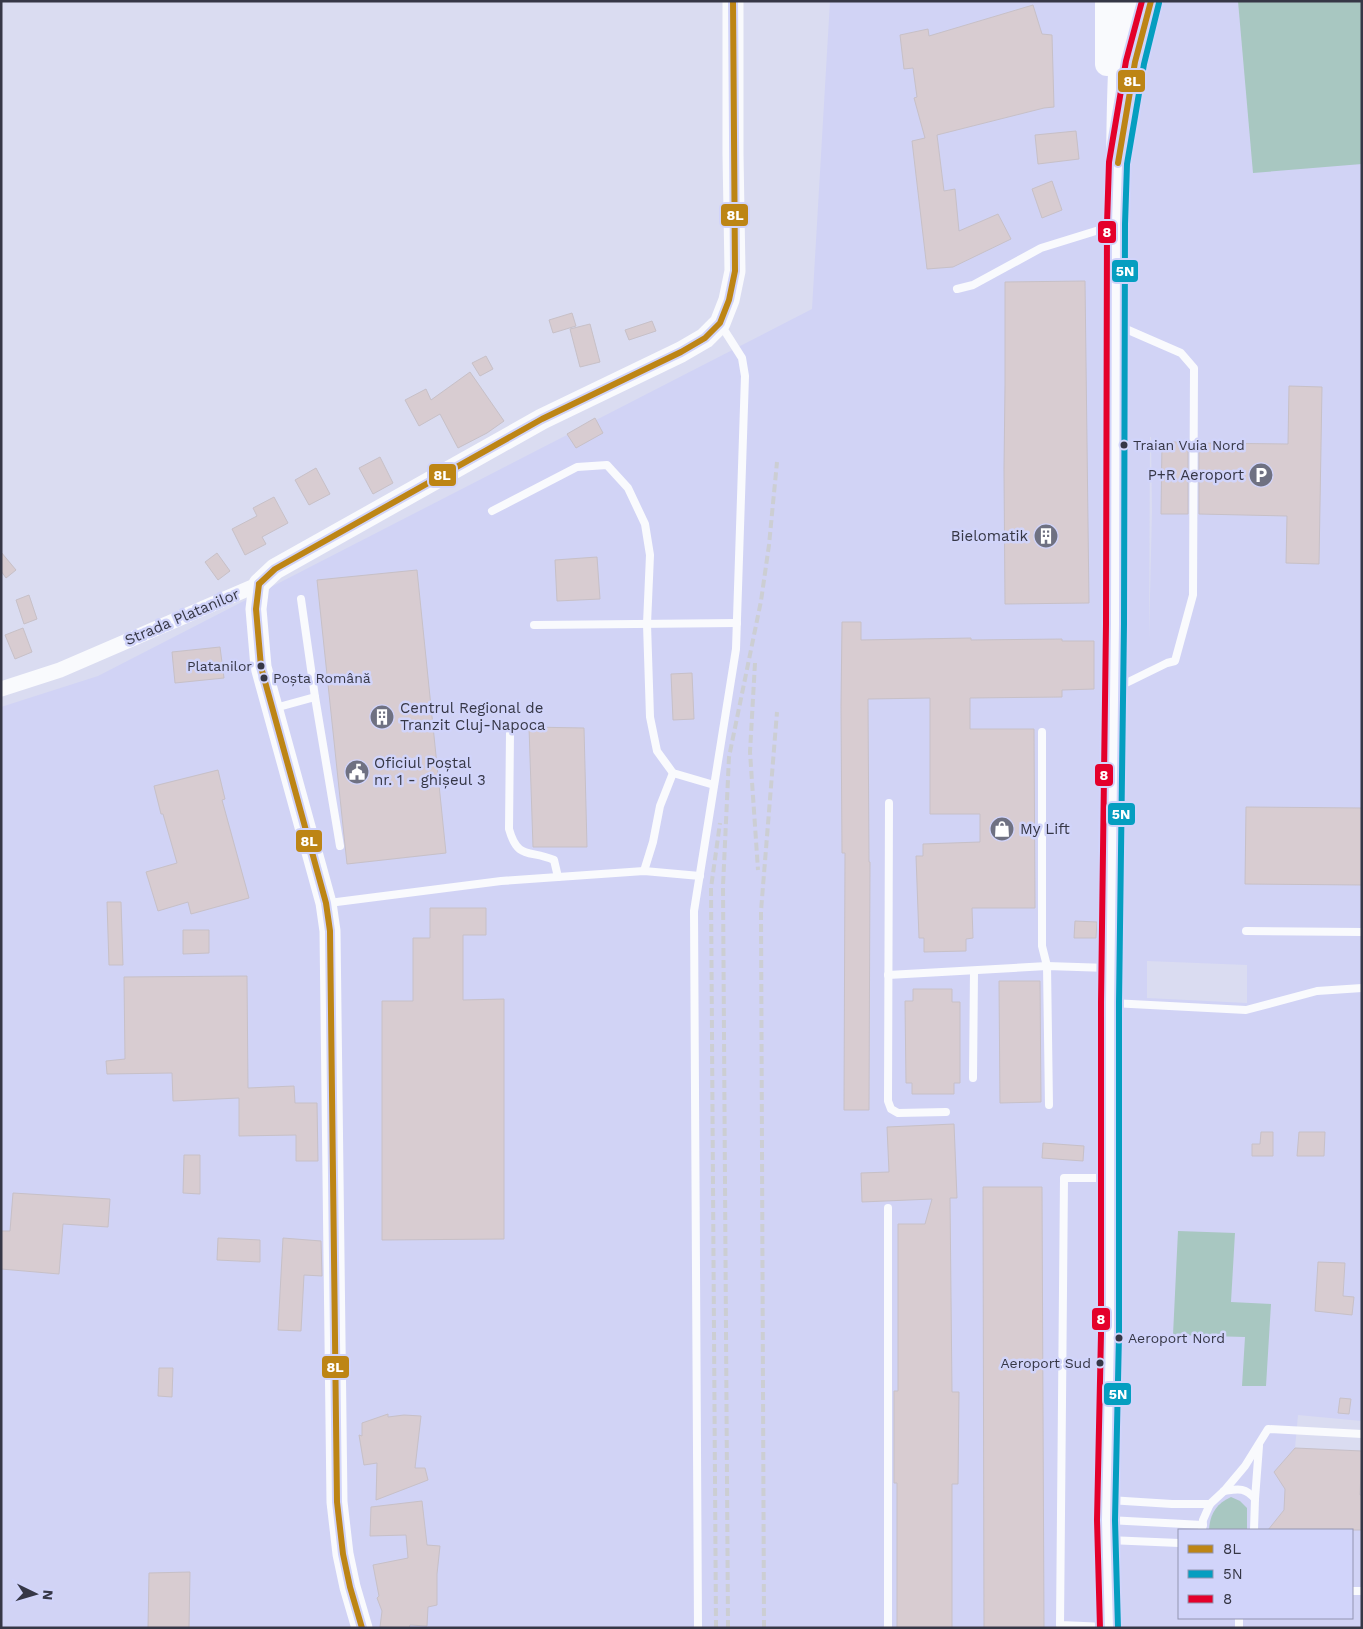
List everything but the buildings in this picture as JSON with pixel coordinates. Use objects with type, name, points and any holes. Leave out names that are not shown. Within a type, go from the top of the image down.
[{"type":"main road","points":[[720,323],[729,300],[735,271],[733,1]]},
{"type":"main road","points":[[1107,1],[1107,65],[1118,163]]},
{"type":"main road","points":[[1109,1627],[1106,1520],[1111,1178],[1110,968],[1114,689],[1116,224],[1118,96],[1128,1]]},
{"type":"main road","points":[[1118,163],[1135,62],[1152,1]]},
{"type":"main road","name":"Strada Platanilor","points":[[259,584],[275,569],[542,419],[706,338],[720,323]]},
{"type":"main road","points":[[259,584],[256,609],[261,667],[326,903],[330,931],[337,1502],[342,1554],[362,1628]]},
{"type":"street","name":"Strada Platanilor","points":[[1,689],[60,670],[259,584]]},
{"type":"lane","points":[[957,289],[973,285],[1040,248],[1116,224]]},
{"type":"lane","points":[[698,1628],[694,911],[736,649],[745,376],[742,358],[720,323]]},
{"type":"lane","points":[[1114,689],[1167,663],[1175,662],[1194,595],[1194,368],[1181,353],[1116,325]]},
{"type":"lane","points":[[492,511],[577,467],[607,465],[628,488],[645,524],[650,555],[647,624],[650,717],[657,751],[674,773],[714,785]]},
{"type":"lane","points":[[301,599],[340,846]]},
{"type":"lane","points":[[534,625],[737,623]]},
{"type":"lane","points":[[273,708],[315,697]]},
{"type":"lane","points":[[1042,732],[1042,946],[1047,966],[1049,1105]]},
{"type":"lane","points":[[510,733],[509,829],[513,842],[520,850],[554,860],[558,877]]},
{"type":"lane","points":[[644,871],[653,842],[660,806],[674,773]]},
{"type":"lane","points":[[889,803],[888,1102],[891,1110],[898,1113],[946,1112]]},
{"type":"lane","points":[[326,903],[501,881],[644,871],[700,876]]},
{"type":"lane","points":[[1246,931],[1362,932]]},
{"type":"lane","points":[[888,975],[1047,966],[1110,968]]},
{"type":"lane","points":[[973,1078],[974,970]]},
{"type":"lane","points":[[1110,1003],[1246,1010],[1317,991],[1362,988]]},
{"type":"lane","points":[[1109,1627],[1060,1625],[1060,1616],[1064,1178],[1111,1178]]},
{"type":"lane","points":[[888,1208],[888,1628]]},
{"type":"lane","points":[[1106,1520],[1202,1528],[1210,1504],[1224,1491],[1244,1466],[1268,1429],[1362,1434]]},
{"type":"lane","points":[[1254,1529],[1260,1443]]},
{"type":"lane","points":[[1224,1491],[1238,1489],[1249,1492],[1255,1499]]},
{"type":"lane","points":[[1106,1520],[1165,1503],[1210,1504]]},
{"type":"lane","points":[[1106,1520],[1178,1543]]},
{"type":"shaded area","points":[[830,1],[1362,1],[1362,1421],[1298,1415],[1295,1448],[1362,1451],[1362,1628],[1,1628],[1,707],[98,676],[812,309]],"holes":[[[1150,437],[1152,511],[1149,640]],[[1147,961],[1247,965],[1247,1003],[1147,998]]]},
{"type":"green space","points":[[1238,1],[1362,1],[1362,164],[1253,173]]},
{"type":"green space","points":[[1178,1231],[1235,1233],[1231,1302],[1271,1304],[1266,1386],[1242,1386],[1245,1337],[1173,1335]]},
{"type":"green space","points":[[1231,1497],[1240,1501],[1247,1508],[1247,1529],[1209,1529],[1215,1510],[1221,1503]]},
{"type":"railway","points":[[728,1628],[723,886],[729,757],[761,601],[769,545],[777,462]]},
{"type":"railway","points":[[755,663],[750,752],[758,870]]},
{"type":"railway","points":[[764,1628],[761,911],[777,712]]},
{"type":"railway","points":[[716,1628],[711,888],[720,823]]},
{"type":"transit line","name":"8L","points":[[259,584],[275,569],[542,419],[681,352],[705,338],[720,323],[729,300],[735,271],[733,1]]},
{"type":"transit line","name":"8","points":[[1100,1628],[1097,1520],[1101,1334],[1101,1003],[1106,624],[1107,224],[1109,162],[1126,61],[1142,1]]},
{"type":"transit line","name":"8L","points":[[1118,163],[1135,62],[1151,1]]},
{"type":"transit line","name":"5N","points":[[1118,1628],[1115,1520],[1119,1334],[1119,1003],[1124,624],[1125,224],[1127,164],[1144,64],[1159,3]]},
{"type":"transit line","name":"8L","points":[[259,584],[256,609],[261,667],[326,903],[330,931],[337,1502],[343,1554],[362,1628]]},
{"type":"place","name":"Traian Vuia Nord","points":[[1124,445]]},
{"type":"place","name":"P+R Aeroport","points":[[1261,475]]},
{"type":"place","name":"Bielomatik","points":[[1046,536]]},
{"type":"place","name":"Platanilor","points":[[261,666]]},
{"type":"place","name":"Poșta Română","points":[[264,678]]},
{"type":"place","name":"Centrul Regional de Tranzit Cluj-Napoca","points":[[382,717]]},
{"type":"place","name":"Oficiul Poștal nr. 1 - ghișeul 3","points":[[357,772]]},
{"type":"place","name":"My Lift","points":[[1002,829]]},
{"type":"place","name":"Aeroport Nord","points":[[1119,1338]]},
{"type":"place","name":"Aeroport Sud","points":[[1100,1363]]}]
